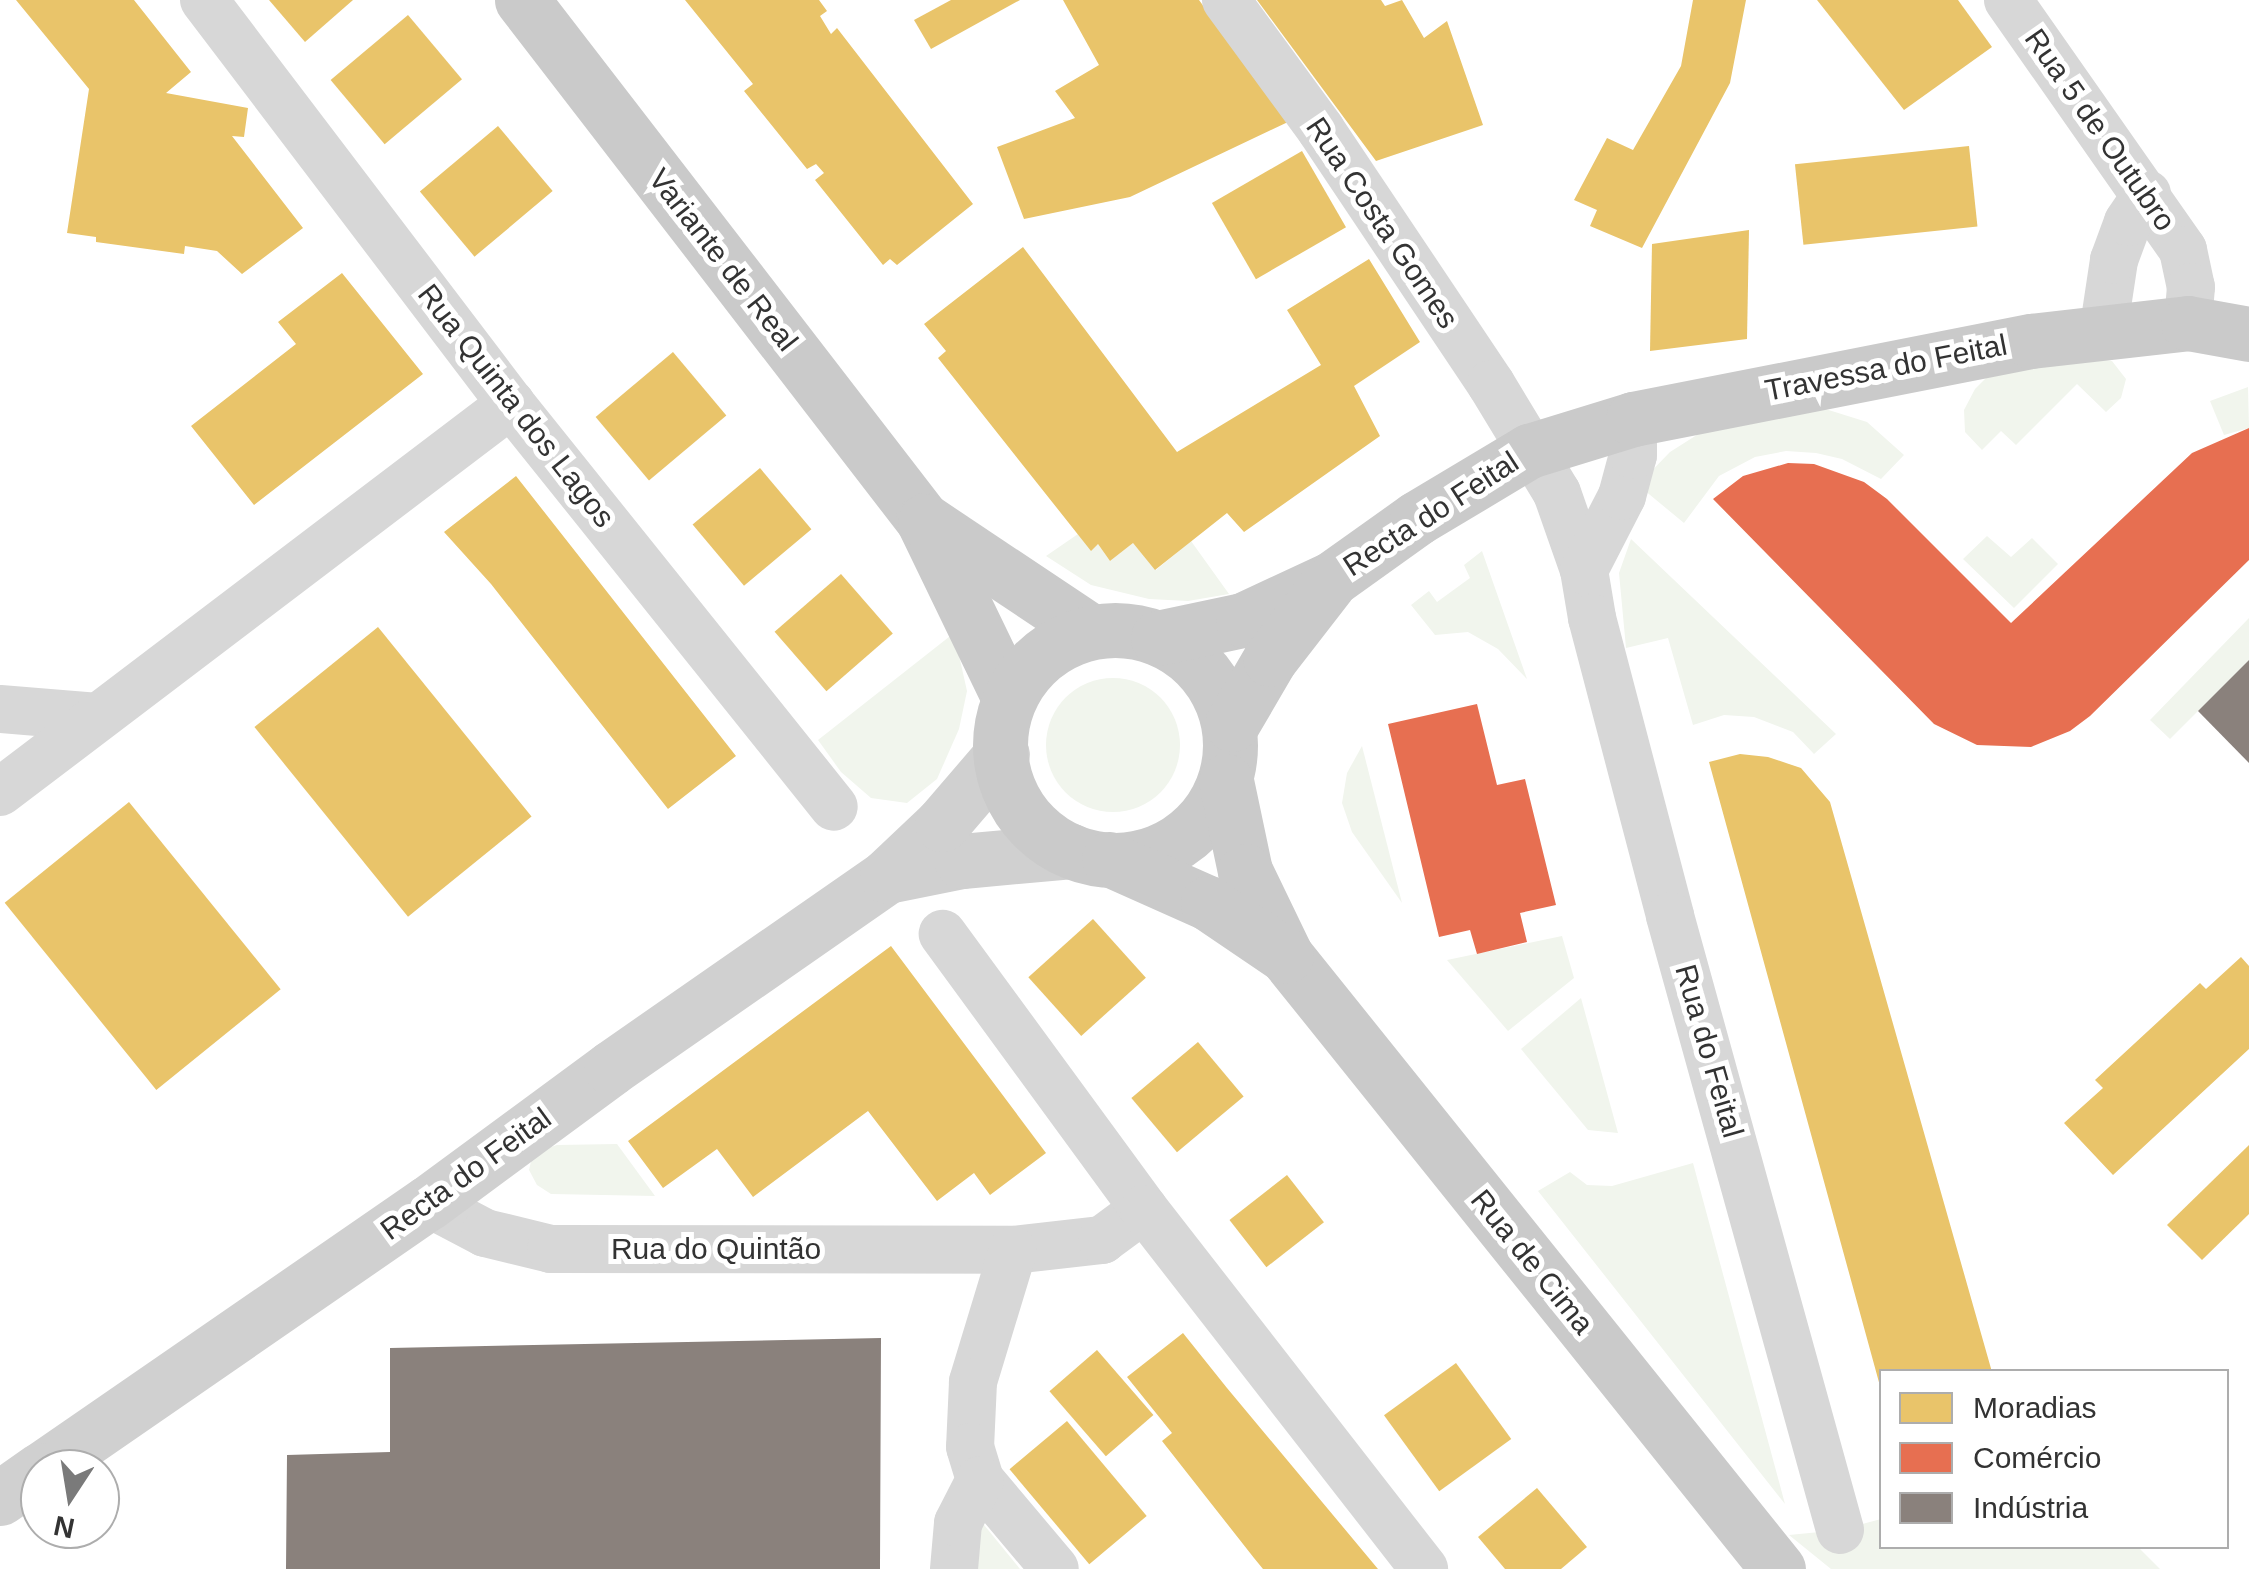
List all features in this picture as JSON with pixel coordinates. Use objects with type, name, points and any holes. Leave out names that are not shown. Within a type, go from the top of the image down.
[{"type":"main road","name":"Variante de Real","points":[[522,0],[923,520],[1009,698]]},
{"type":"main road","name":"Travessa do Feital","points":[[1529,451],[1633,419],[1856,372],[2188,323],[2249,334]]},
{"type":"main road","name":"Recta do Feital","points":[[1158,638],[1242,620],[1333,578],[1417,518],[1529,451]]},
{"type":"main road","name":"Variante de Real","points":[[923,520],[1090,631]]},
{"type":"main road","name":"Recta do Feital","points":[[1232,724],[1270,659],[1333,578]]},
{"type":"main road","name":"Recta do Feital","points":[[1009,698],[1027,670],[1053,647],[1090,631],[1125,629],[1158,638],[1203,672],[1232,724],[1233,753],[1226,781],[1176,843],[1147,857],[1091,855]]},
{"type":"main road","points":[[1009,698],[1002,754],[1005,782],[1016,809],[1037,832],[1091,855]]},
{"type":"main road","name":"Rua de Cima","points":[[1226,781],[1245,871],[1286,956],[1778,1569]]},
{"type":"main road","name":"Rua de Cima","points":[[1091,855],[1208,902],[1286,956]]},
{"type":"street","name":"Rua Quinta dos Lagos","points":[[204,0],[511,404],[834,806]]},
{"type":"street","name":"Rua Costa Gomes","points":[[1226,0],[1369,202],[1491,384],[1529,451]]},
{"type":"street","name":"Rua 5 de Outubro","points":[[2008,0],[2183,250],[2190,287],[2188,323]]},
{"type":"street","points":[[2103,333],[2114,260],[2128,222],[2147,194]]},
{"type":"street","points":[[0,792],[511,404]]},
{"type":"street","points":[[1584,570],[1622,496],[1633,455],[1633,419]]},
{"type":"street","name":"Rua do Feital","points":[[1529,451],[1556,494],[1584,570],[1592,618],[1670,916],[1840,1530]]},
{"type":"street","points":[[0,709],[98,718]]},
{"type":"street","name":"Recta do Feital","points":[[71,1449],[428,1203],[611,1068],[887,876],[942,824],[1002,754]]},
{"type":"street","name":"Recta do Feital","points":[[887,876],[962,861],[1091,855]]},
{"type":"street","points":[[943,934],[1144,1209],[1424,1569]]},
{"type":"street","name":"Rua do Quintão","points":[[428,1203],[485,1233],[552,1250],[1013,1250],[1102,1240],[1144,1209]]},
{"type":"street","points":[[1013,1250],[973,1382],[970,1447],[980,1480],[1055,1569]]},
{"type":"street","points":[[954,1569],[958,1523],[980,1480]]},
{"type":"shaded area","points":[[2091,358],[2112,361],[2126,379],[2121,398],[2106,412],[2077,384],[2016,445],[2001,431],[1982,450],[1965,432],[1964,410],[1975,389],[1991,373]]},
{"type":"shaded area","points":[[2248,387],[2249,428],[2224,435],[2210,401]]},
{"type":"shaded area","points":[[1819,407],[1867,422],[1904,455],[1881,479],[1842,459],[1816,453],[1786,451],[1755,457],[1719,476],[1684,523],[1638,485],[1670,452],[1711,426]]},
{"type":"shaded area","points":[[1078,534],[1098,544],[1110,561],[1133,543],[1156,570],[1191,541],[1229,594],[1188,601],[1149,599],[1091,585],[1046,556]]},
{"type":"shaded area","points":[[1987,536],[2011,557],[2032,538],[2058,564],[2014,608],[1963,559]]},
{"type":"shaded area","points":[[1631,539],[1836,734],[1814,754],[1793,732],[1754,717],[1724,715],[1693,725],[1668,638],[1626,648],[1619,573]]},
{"type":"shaded area","points":[[1482,551],[1527,679],[1498,649],[1468,632],[1435,635],[1411,605],[1429,591],[1437,602],[1470,578],[1464,565]]},
{"type":"shaded area","points":[[2249,618],[2249,660],[2170,739],[2150,720]]},
{"type":"shaded area","points":[[954,633],[967,691],[959,729],[937,779],[907,803],[871,798],[841,772],[818,740]]},
{"type":"shaded area","points":[[1113,678],[1139,683],[1161,697],[1175,719],[1180,745],[1175,771],[1161,793],[1139,807],[1113,812],[1087,807],[1065,793],[1051,771],[1046,745],[1051,719],[1065,697],[1087,683]]},
{"type":"shaded area","points":[[1362,746],[1402,903],[1352,832],[1342,803],[1347,773]]},
{"type":"shaded area","points":[[1562,936],[1574,978],[1508,1031],[1447,960]]},
{"type":"shaded area","points":[[1581,998],[1618,1133],[1588,1130],[1521,1049]]},
{"type":"shaded area","points":[[617,1144],[655,1196],[551,1194],[537,1185],[529,1170],[533,1153],[557,1145]]},
{"type":"shaded area","points":[[1693,1163],[1785,1504],[1538,1191],[1570,1172],[1587,1185],[1612,1186]]},
{"type":"shaded area","points":[[980,1520],[1020,1569],[969,1569]]},
{"type":"shaded area","points":[[1879,1520],[1879,1549],[2140,1549],[2160,1569],[1831,1569],[1789,1535],[1840,1530]]},
{"type":"building: Moradias","points":[[16,0],[134,0],[191,72],[166,93],[248,108],[244,137],[232,136],[303,228],[242,274],[217,251],[185,246],[184,254],[96,242],[96,237],[67,233],[89,89]]},
{"type":"building: Moradias","points":[[269,0],[353,0],[305,42]]},
{"type":"building: Moradias","points":[[685,0],[819,0],[827,11],[820,16],[831,34],[837,28],[973,204],[897,265],[890,259],[883,265],[815,180],[824,173],[816,164],[807,169],[744,91],[753,84]]},
{"type":"building: Moradias","points":[[951,0],[1020,0],[931,49],[914,20]]},
{"type":"building: Moradias","points":[[1063,0],[1199,0],[1288,122],[1130,197],[1024,219],[997,147],[1075,118],[1055,91],[1099,65]]},
{"type":"building: Moradias","points":[[1257,0],[1381,0],[1385,6],[1402,0],[1424,38],[1447,21],[1483,125],[1376,161]]},
{"type":"building: Moradias","points":[[1693,0],[1746,0],[1730,83],[1642,248],[1590,226],[1597,210],[1574,200],[1607,138],[1633,150],[1681,66]]},
{"type":"building: Moradias","points":[[1817,0],[1958,0],[1992,47],[1904,110]]},
{"type":"building: Moradias","points":[[408,15],[462,79],[385,144],[331,80]]},
{"type":"building: Moradias","points":[[498,126],[553,191],[475,257],[420,192]]},
{"type":"building: Moradias","points":[[1969,146],[1977,227],[1803,245],[1795,164]]},
{"type":"building: Moradias","points":[[1302,151],[1346,227],[1256,279],[1212,203]]},
{"type":"building: Moradias","points":[[1749,230],[1747,339],[1650,351],[1652,244]]},
{"type":"building: Moradias","points":[[1023,247],[1177,452],[1321,365],[1287,310],[1369,259],[1420,342],[1354,386],[1380,436],[1244,532],[1227,513],[1155,570],[1133,543],[1110,561],[1098,544],[1091,551],[938,358],[946,351],[924,324]]},
{"type":"building: Moradias","points":[[342,273],[423,374],[254,505],[191,426],[296,344],[278,322]]},
{"type":"building: Moradias","points":[[673,352],[726,416],[649,481],[596,417]]},
{"type":"building: Moradias","points":[[760,468],[811,529],[744,586],[693,525]]},
{"type":"building: Moradias","points":[[516,476],[736,756],[668,809],[491,584],[444,532]]},
{"type":"building: Moradias","points":[[841,574],[893,634],[826,691],[775,632]]},
{"type":"building: Moradias","points":[[378,627],[532,817],[408,917],[254,727]]},
{"type":"building: Moradias","points":[[1740,754],[1768,757],[1801,768],[1830,802],[1991,1369],[1879,1369],[1879,1382],[1709,762]]},
{"type":"building: Moradias","points":[[129,802],[281,989],[156,1090],[5,903]]},
{"type":"building: Moradias","points":[[1093,919],[1146,978],[1081,1036],[1028,977]]},
{"type":"building: Moradias","points":[[891,946],[1046,1153],[990,1195],[974,1173],[937,1201],[868,1111],[753,1197],[717,1149],[663,1188],[628,1141]]},
{"type":"building: Moradias","points":[[2241,957],[2249,966],[2249,1049],[2113,1175],[2064,1123],[2103,1088],[2095,1080],[2200,983],[2206,989]]},
{"type":"building: Moradias","points":[[1198,1042],[1244,1096],[1177,1152],[1131,1098]]},
{"type":"building: Moradias","points":[[2249,1145],[2249,1214],[2202,1260],[2167,1225]]},
{"type":"building: Moradias","points":[[1287,1175],[1324,1222],[1266,1267],[1229,1220]]},
{"type":"building: Moradias","points":[[1183,1333],[1378,1569],[1263,1569],[1162,1441],[1172,1433],[1127,1377]]},
{"type":"building: Moradias","points":[[1097,1350],[1153,1415],[1106,1456],[1049,1391]]},
{"type":"building: Moradias","points":[[1456,1363],[1511,1439],[1439,1491],[1384,1415]]},
{"type":"building: Moradias","points":[[1067,1421],[1147,1516],[1089,1564],[1010,1469]]},
{"type":"building: Moradias","points":[[1537,1488],[1587,1547],[1561,1569],[1505,1569],[1478,1537]]},
{"type":"building: Comércio","points":[[2249,428],[2249,560],[2090,716],[2070,731],[2031,747],[1977,745],[1934,724],[1713,499],[1743,476],[1788,463],[1814,464],[1864,482],[1887,499],[2011,623],[2192,453]]},
{"type":"building: Comércio","points":[[1477,704],[1497,785],[1525,779],[1556,905],[1520,913],[1527,942],[1477,954],[1470,930],[1439,937],[1388,724]]},
{"type":"building: Indústria","points":[[2249,660],[2249,763],[2198,711]]},
{"type":"building: Indústria","points":[[881,1338],[880,1569],[286,1569],[287,1455],[390,1452],[390,1348]]}]
